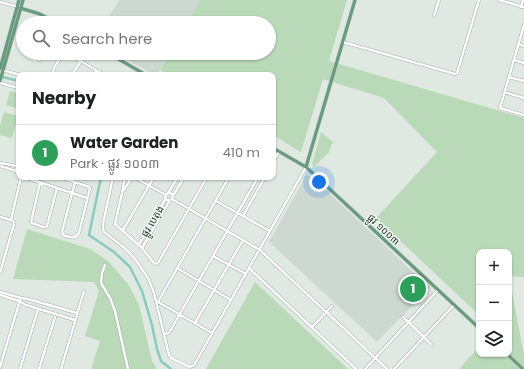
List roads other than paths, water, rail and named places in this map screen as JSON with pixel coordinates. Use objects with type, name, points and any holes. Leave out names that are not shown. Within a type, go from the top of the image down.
[{"type":"main road","points":[[19,0],[19,7]]},
{"type":"main road","points":[[16,16],[23,0]]},
{"type":"main road","points":[[306,167],[355,0]]},
{"type":"main road","points":[[19,7],[44,16]]},
{"type":"main road","points":[[0,81],[1,70],[16,18]]},
{"type":"main road","points":[[119,60],[139,72]]},
{"type":"main road","name":"ផ្លូវ ១០០៣","points":[[276,150],[306,167],[476,325]]},
{"type":"main road","points":[[510,357],[523,369]]},
{"type":"street","points":[[434,16],[439,0]]},
{"type":"street","points":[[343,42],[455,74],[458,70],[479,0]]},
{"type":"street","points":[[501,0],[523,7],[523,0]]},
{"type":"street","points":[[0,2],[19,7]]},
{"type":"street","points":[[524,24],[500,108],[524,115]]},
{"type":"street","points":[[518,44],[524,46]]},
{"type":"street","points":[[53,72],[59,60]]},
{"type":"street","points":[[514,60],[524,63]]},
{"type":"street","points":[[74,72],[81,61],[100,72]]},
{"type":"street","points":[[1,70],[16,74]]},
{"type":"street","points":[[509,77],[524,81]]},
{"type":"street","points":[[0,81],[16,87]]},
{"type":"street","points":[[504,92],[524,98]]},
{"type":"street","points":[[276,157],[279,152]]},
{"type":"street","points":[[0,163],[16,166]]},
{"type":"street","points":[[0,166],[16,171]]},
{"type":"street","points":[[112,180],[103,230],[125,249],[138,263],[145,274],[157,302],[169,355],[171,358],[190,367],[194,365],[306,167]]},
{"type":"street","points":[[11,220],[21,180]]},
{"type":"street","points":[[31,180],[87,198]]},
{"type":"street","points":[[69,180],[75,182],[89,187],[78,234],[75,238],[73,238],[63,235],[62,232],[75,182]]},
{"type":"street","points":[[124,180],[115,224],[139,244],[155,264],[158,262],[205,180]]},
{"type":"street","points":[[122,193],[131,180]]},
{"type":"street","points":[[138,180],[167,195],[172,194],[172,199]]},
{"type":"street","points":[[123,230],[152,180]]},
{"type":"street","name":"ផ្លូវ បេតុង","points":[[139,244],[176,180]]},
{"type":"street","points":[[142,248],[182,180]]},
{"type":"street","points":[[157,302],[228,180]]},
{"type":"street","points":[[164,334],[169,333],[256,180]]},
{"type":"street","points":[[243,216],[263,180]]},
{"type":"street","points":[[40,183],[31,222],[43,227],[47,226],[56,188]]},
{"type":"street","points":[[167,195],[167,200],[172,199],[260,250],[387,369]]},
{"type":"street","points":[[245,200],[250,203]]},
{"type":"street","points":[[216,201],[270,232]]},
{"type":"street","points":[[0,217],[14,222],[0,273]]},
{"type":"street","points":[[195,323],[243,240]]},
{"type":"street","points":[[213,256],[246,274]]},
{"type":"street","points":[[105,265],[101,283],[110,298],[115,311],[128,369]]},
{"type":"street","points":[[177,268],[231,300]]},
{"type":"street","points":[[249,268],[356,369]]},
{"type":"street","points":[[365,369],[438,290]]},
{"type":"street","points":[[61,369],[84,291]]},
{"type":"street","points":[[0,300],[1,294],[20,299],[28,298],[77,314]]},
{"type":"street","points":[[20,299],[26,305],[75,320]]},
{"type":"street","points":[[0,367],[20,299]]},
{"type":"street","points":[[157,302],[212,333]]},
{"type":"street","points":[[394,369],[454,305]]},
{"type":"street","points":[[312,327],[332,306]]},
{"type":"street","points":[[20,369],[38,309]]},
{"type":"street","points":[[39,369],[56,314]]},
{"type":"street","points":[[403,317],[432,344]]},
{"type":"waterway","points":[[2,77],[16,80]]},
{"type":"waterway","points":[[100,180],[89,235],[114,252],[130,267],[142,291],[161,361],[171,369]]},
{"type":"place","name":"Water Garden","points":[[413,289]]}]
